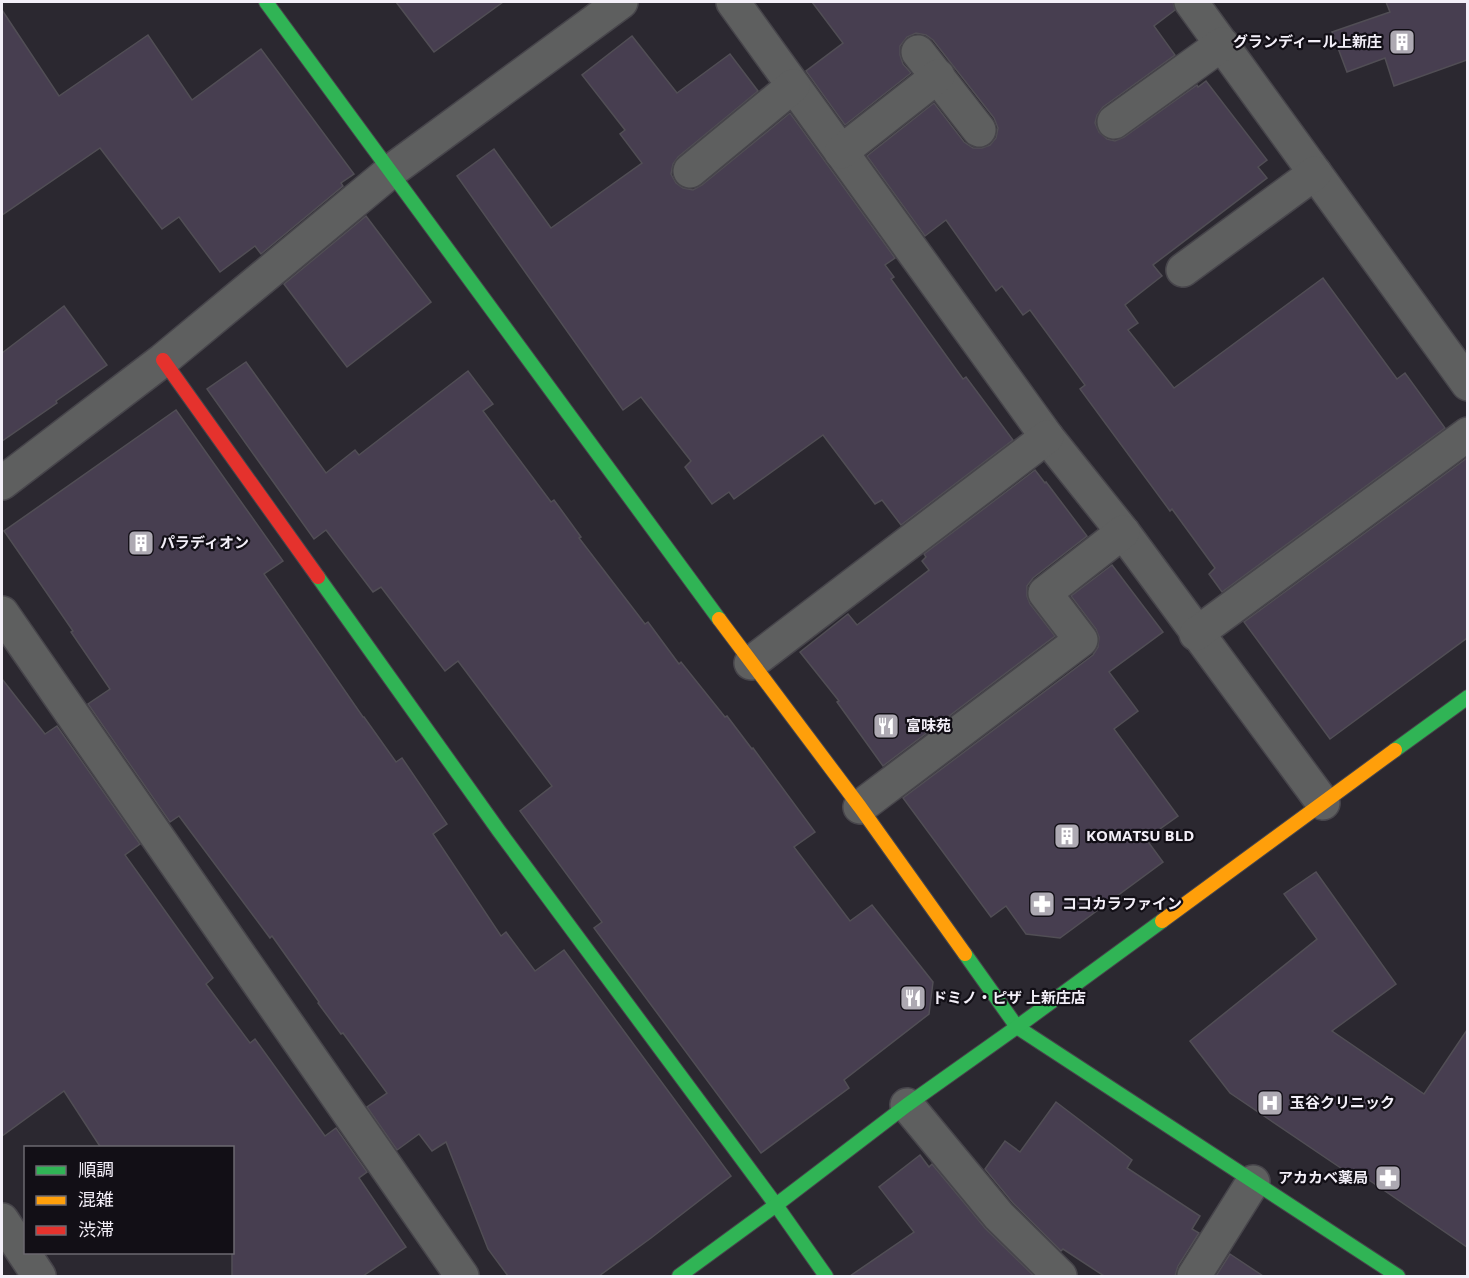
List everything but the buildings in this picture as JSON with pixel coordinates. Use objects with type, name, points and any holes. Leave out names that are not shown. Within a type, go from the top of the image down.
[{"type":"street","points":[[266,2],[751,663],[860,807],[1017,1027],[1398,1276]]},
{"type":"street","points":[[2,483],[163,360],[391,171],[621,2]]},
{"type":"street","points":[[733,2],[1047,437],[1123,532],[1196,634],[1323,803]]},
{"type":"street","points":[[1191,2],[1467,384]]},
{"type":"street","points":[[1114,123],[1222,45]]},
{"type":"street","points":[[842,153],[928,64],[980,130]]},
{"type":"street","points":[[690,171],[793,86]]},
{"type":"street","points":[[1183,270],[1315,173]]},
{"type":"street","points":[[163,360],[499,831],[826,1276]]},
{"type":"street","points":[[1196,634],[1467,434]]},
{"type":"street","points":[[751,663],[1047,437]]},
{"type":"street","points":[[860,807],[1081,640],[1045,593],[1123,532]]},
{"type":"street","points":[[2,613],[462,1276]]},
{"type":"street","points":[[678,1276],[907,1105],[1467,697]]},
{"type":"street","points":[[907,1105],[999,1216],[1060,1276]]},
{"type":"street","points":[[1194,1276],[1253,1182]]},
{"type":"street","points":[[2,1220],[24,1253]]},
{"type":"street","points":[[24,1254],[39,1276]]},
{"type":"traffic: fast","points":[[266,2],[719,619]]},
{"type":"traffic: fast","points":[[318,577],[499,831],[826,1276]]},
{"type":"traffic: fast","points":[[1395,750],[1468,697]]},
{"type":"traffic: fast","points":[[679,1276],[907,1105],[1162,921]]},
{"type":"traffic: fast","points":[[965,954],[1017,1027],[1398,1276]]},
{"type":"traffic: slow","points":[[719,619],[860,807],[965,954]]},
{"type":"traffic: slow","points":[[1162,921],[1395,750]]},
{"type":"traffic: jam","points":[[163,360],[318,577]]},
{"type":"place","name":"グランディール上新庄","points":[[1402,42]]},
{"type":"place","name":"パラディオン","points":[[141,543]]},
{"type":"place","name":"富味苑","points":[[886,726]]},
{"type":"place","name":"KOMATSU BLD","points":[[1067,836]]},
{"type":"place","name":"ココカラファイン","points":[[1042,904]]},
{"type":"place","name":"ドミノ・ピザ 上新庄店","points":[[913,998]]},
{"type":"place","name":"玉谷クリニック","points":[[1270,1103]]},
{"type":"place","name":"アカカベ薬局","points":[[1388,1178]]}]
